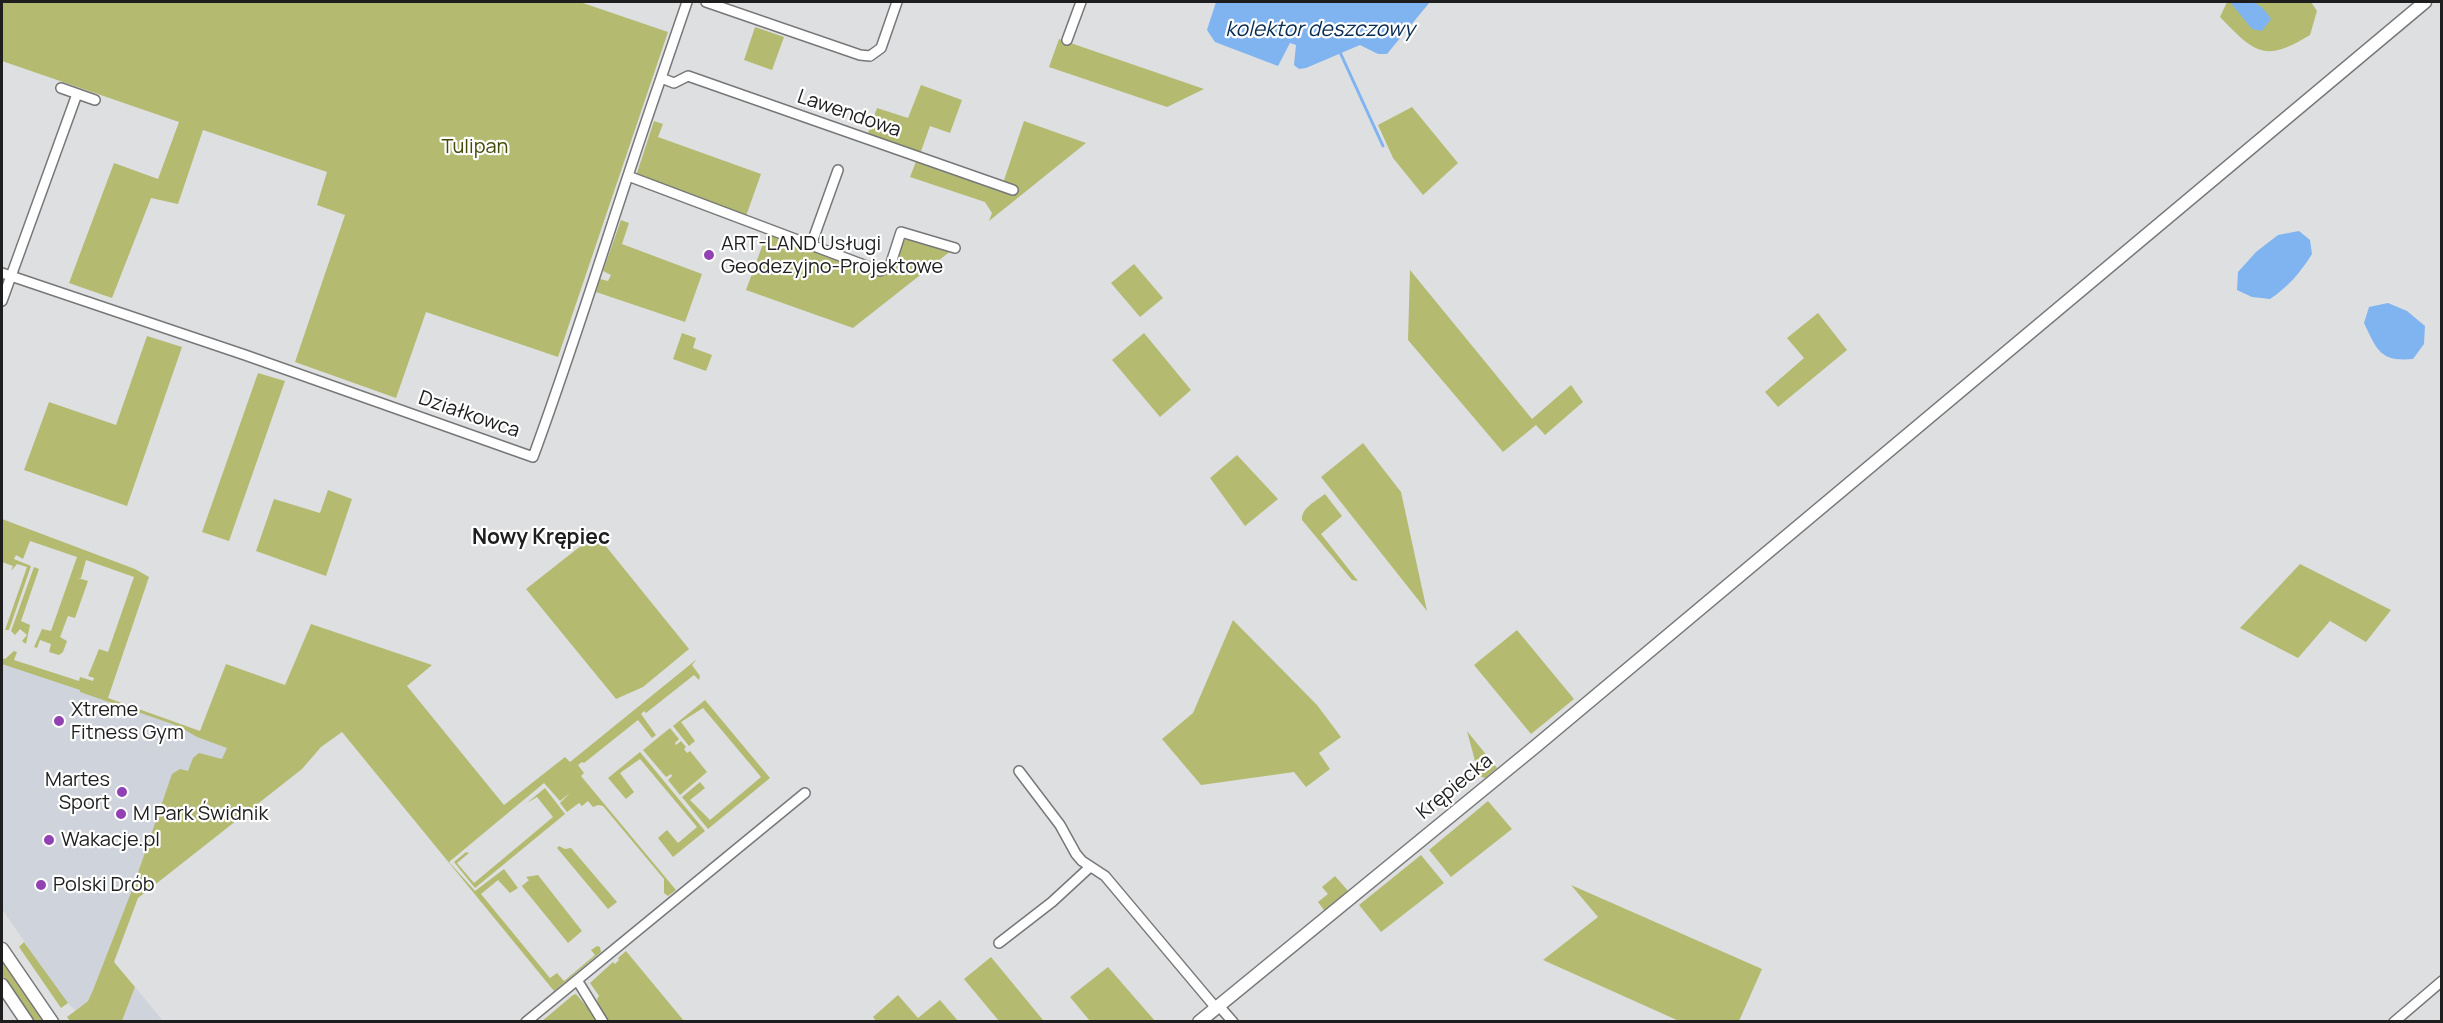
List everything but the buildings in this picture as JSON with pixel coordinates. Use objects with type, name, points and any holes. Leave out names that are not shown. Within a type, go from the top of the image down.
[{"type":"street","name":"Działkowca","points":[[6,274],[246,355],[533,457],[561,380],[687,2]]},
{"type":"street","points":[[706,2],[860,55],[870,56],[881,48],[897,2]]},
{"type":"street","points":[[1067,40],[1081,2]]},
{"type":"street","name":"Krępiecka","points":[[1199,1022],[1734,581],[2424,2]]},
{"type":"street","name":"Lawendowa","points":[[661,78],[674,83],[688,76],[1013,190]]},
{"type":"street","points":[[60,88],[95,100]]},
{"type":"street","points":[[2,301],[6,274],[77,94]]},
{"type":"street","points":[[811,244],[838,170]]},
{"type":"street","points":[[628,176],[880,271],[890,266],[901,232],[955,248]]},
{"type":"street","points":[[1019,771],[1060,825],[1076,854],[1090,867],[1105,876],[1217,1007],[1233,1022]]},
{"type":"street","points":[[526,1022],[805,793]]},
{"type":"street","points":[[999,943],[1052,902],[1090,867]]},
{"type":"street","points":[[2,949],[52,1022]]},
{"type":"street","points":[[577,980],[603,1022]]},
{"type":"street","points":[[2394,1022],[2442,981]]},
{"type":"street","points":[[2,985],[27,1022]]},
{"type":"shaded area","points":[[2,660],[295,766],[132,890],[88,1001],[75,1010],[64,999],[2,909]]},
{"type":"shaded area","points":[[135,987],[163,1021],[122,1022]]},
{"type":"green space","name":"Tulipan","points":[[2,2],[580,2],[668,32],[558,357],[426,312],[396,398],[295,362],[345,215],[317,205],[327,172],[203,130],[178,204],[151,198],[112,298],[69,283],[114,163],[158,179],[179,122],[2,61]]},
{"type":"green space","points":[[2227,2],[2311,2],[2317,11],[2310,35],[2281,49],[2261,50],[2242,39],[2220,17]]},
{"type":"green space","points":[[755,27],[784,37],[772,70],[744,60]]},
{"type":"green space","points":[[1059,39],[1204,89],[1167,107],[1049,67]]},
{"type":"green space","points":[[921,85],[962,100],[950,133],[930,126],[920,154],[867,136],[877,108],[908,118]]},
{"type":"green space","points":[[1412,107],[1458,163],[1423,195],[1393,158],[1378,125]]},
{"type":"green space","points":[[654,121],[663,124],[658,137],[761,174],[746,216],[636,176]]},
{"type":"green space","points":[[1024,121],[1086,143],[989,221],[992,213],[985,202],[910,177],[917,159],[1001,189]]},
{"type":"green space","points":[[621,220],[629,223],[622,244],[702,274],[685,322],[596,292],[600,279],[608,281],[611,275],[603,271]]},
{"type":"green space","points":[[767,233],[884,274],[892,269],[902,242],[908,238],[952,250],[853,328],[746,290]]},
{"type":"green space","points":[[1134,264],[1163,298],[1140,317],[1111,283]]},
{"type":"green space","points":[[1410,270],[1532,419],[1571,385],[1583,402],[1545,435],[1536,425],[1503,452],[1408,340]]},
{"type":"green space","points":[[1818,313],[1847,350],[1778,407],[1765,392],[1804,358],[1787,338]]},
{"type":"green space","points":[[682,333],[696,338],[693,348],[712,355],[706,371],[673,359]]},
{"type":"green space","points":[[1144,333],[1191,390],[1160,417],[1112,360]]},
{"type":"green space","points":[[147,336],[182,347],[127,506],[24,470],[49,402],[116,425]]},
{"type":"green space","points":[[258,373],[285,381],[229,541],[202,532]]},
{"type":"green space","points":[[1363,443],[1401,492],[1427,611],[1321,477]]},
{"type":"green space","points":[[1237,455],[1278,499],[1245,526],[1210,478]]},
{"type":"green space","points":[[328,490],[352,499],[326,576],[256,551],[274,499],[320,513]]},
{"type":"green space","points":[[1325,494],[1342,516],[1321,534],[1358,581],[1352,580],[1302,520],[1306,508]]},
{"type":"green space","points":[[2,519],[135,569],[149,577],[108,698],[200,731],[226,664],[285,685],[311,624],[432,665],[407,686],[504,805],[565,757],[570,762],[697,659],[692,665],[700,676],[699,680],[694,675],[646,713],[644,711],[641,714],[656,735],[652,738],[638,720],[584,763],[578,765],[584,773],[581,776],[676,890],[668,896],[664,893],[664,879],[603,806],[593,807],[588,801],[582,806],[579,803],[567,812],[560,803],[570,793],[560,801],[544,783],[449,862],[475,891],[504,869],[518,888],[510,893],[498,880],[481,894],[550,978],[557,973],[564,981],[595,955],[591,950],[597,946],[600,947],[601,952],[554,991],[342,732],[321,747],[302,769],[138,898],[114,962],[135,987],[122,1021],[70,1021],[67,1017],[88,1001],[93,990],[132,890],[172,774],[180,769],[188,771],[193,758],[199,753],[222,759],[227,748],[197,737],[178,726],[2,664],[2,658],[5,659],[14,651],[17,652],[14,660],[79,681],[80,677],[93,681],[94,678],[88,676],[99,649],[108,652],[134,577],[86,560],[81,578],[78,578],[88,581],[75,618],[68,616],[60,637],[67,641],[63,652],[59,655],[49,652],[51,644],[40,640],[37,648],[34,647],[42,629],[51,631],[77,557],[30,541],[23,559],[16,555],[14,559],[31,566],[9,630],[5,630],[27,567],[17,564],[11,571],[13,566],[2,562]]},
{"type":"green space","points":[[596,534],[689,649],[643,687],[616,699],[526,589]]},
{"type":"green space","points":[[2300,564],[2391,610],[2366,642],[2330,621],[2298,658],[2240,628]]},
{"type":"green space","points":[[34,567],[39,569],[21,621],[30,625],[26,644],[22,641],[27,635],[20,629],[15,635],[11,631]]},
{"type":"green space","points":[[1233,620],[1317,705],[1341,737],[1319,753],[1330,769],[1306,787],[1294,772],[1201,785],[1162,739],[1193,713]]},
{"type":"green space","points":[[1517,630],[1574,699],[1531,734],[1474,665]]},
{"type":"green space","points":[[705,700],[770,778],[708,829],[682,797],[700,782],[705,788],[690,800],[710,820],[761,777],[703,708],[681,722],[695,741],[689,746],[673,726]]},
{"type":"green space","points":[[670,728],[679,739],[676,745],[681,741],[687,753],[690,751],[707,772],[680,795],[668,780],[671,774],[666,777],[643,750]]},
{"type":"green space","points":[[1467,731],[1497,768],[1485,778],[1479,776]]},
{"type":"green space","points":[[640,752],[705,831],[673,857],[658,838],[667,830],[678,843],[697,827],[640,759],[620,773],[634,792],[626,799],[608,778]]},
{"type":"green space","points":[[545,788],[565,814],[475,888],[454,862],[466,852],[469,853],[457,863],[474,883],[553,817],[537,797],[527,803]]},
{"type":"green space","points":[[1488,801],[1512,829],[1451,877],[1429,850]]},
{"type":"green space","points":[[559,846],[565,849],[571,848],[617,902],[608,909],[557,848]]},
{"type":"green space","points":[[1421,855],[1444,883],[1381,932],[1359,905]]},
{"type":"green space","points":[[538,875],[582,931],[568,943],[520,884],[522,886],[529,880],[526,877]]},
{"type":"green space","points":[[1335,876],[1349,892],[1327,911],[1318,902],[1328,894],[1322,887]]},
{"type":"green space","points":[[1571,885],[1762,969],[1739,1021],[1679,1021],[1543,960],[1598,917]]},
{"type":"green space","points":[[24,942],[68,1003],[61,1008],[19,947]]},
{"type":"green space","points":[[626,951],[684,1021],[607,1021],[600,1010],[597,999],[599,996],[590,983],[613,962],[615,964]]},
{"type":"green space","points":[[991,957],[1044,1021],[999,1021],[964,979]]},
{"type":"green space","points":[[3,962],[45,1021],[34,1021],[2,975]]},
{"type":"green space","points":[[1108,967],[1155,1021],[1090,1021],[1070,997]]},
{"type":"green space","points":[[576,994],[599,1021],[541,1022],[573,995]]},
{"type":"green space","points":[[898,995],[918,1018],[940,1000],[958,1021],[876,1021],[873,1017]]},
{"type":"water","points":[[2244,1],[2259,5],[2271,19],[2262,31],[2252,29],[2230,2]]},
{"type":"water","name":"kolektor deszczowy","points":[[1216,2],[1430,2],[1387,54],[1378,54],[1360,45],[1299,69],[1294,65],[1296,45],[1290,43],[1278,66],[1215,42],[1207,30]]},
{"type":"water","points":[[2299,231],[2310,240],[2312,254],[2288,284],[2270,299],[2252,297],[2237,290],[2238,272],[2256,252],[2278,235]]},
{"type":"water","points":[[2388,303],[2407,311],[2425,326],[2424,344],[2413,359],[2386,356],[2372,340],[2364,323],[2369,307]]},
{"type":"waterway","points":[[1339,50],[1383,146]]},
{"type":"place","name":"ART-LAND Usługi Geodezyjno-Projektowe","points":[[709,255]]},
{"type":"place","name":"Xtreme Fitness Gym","points":[[59,721]]},
{"type":"place","name":"Martes Sport","points":[[122,792]]},
{"type":"place","name":"M Park Świdnik","points":[[121,814]]},
{"type":"place","name":"Wakacje.pl","points":[[49,840]]},
{"type":"place","name":"Polski Drób","points":[[41,885]]},
{"type":"district","name":"Nowy Krępiec","points":[[541,538]]}]
